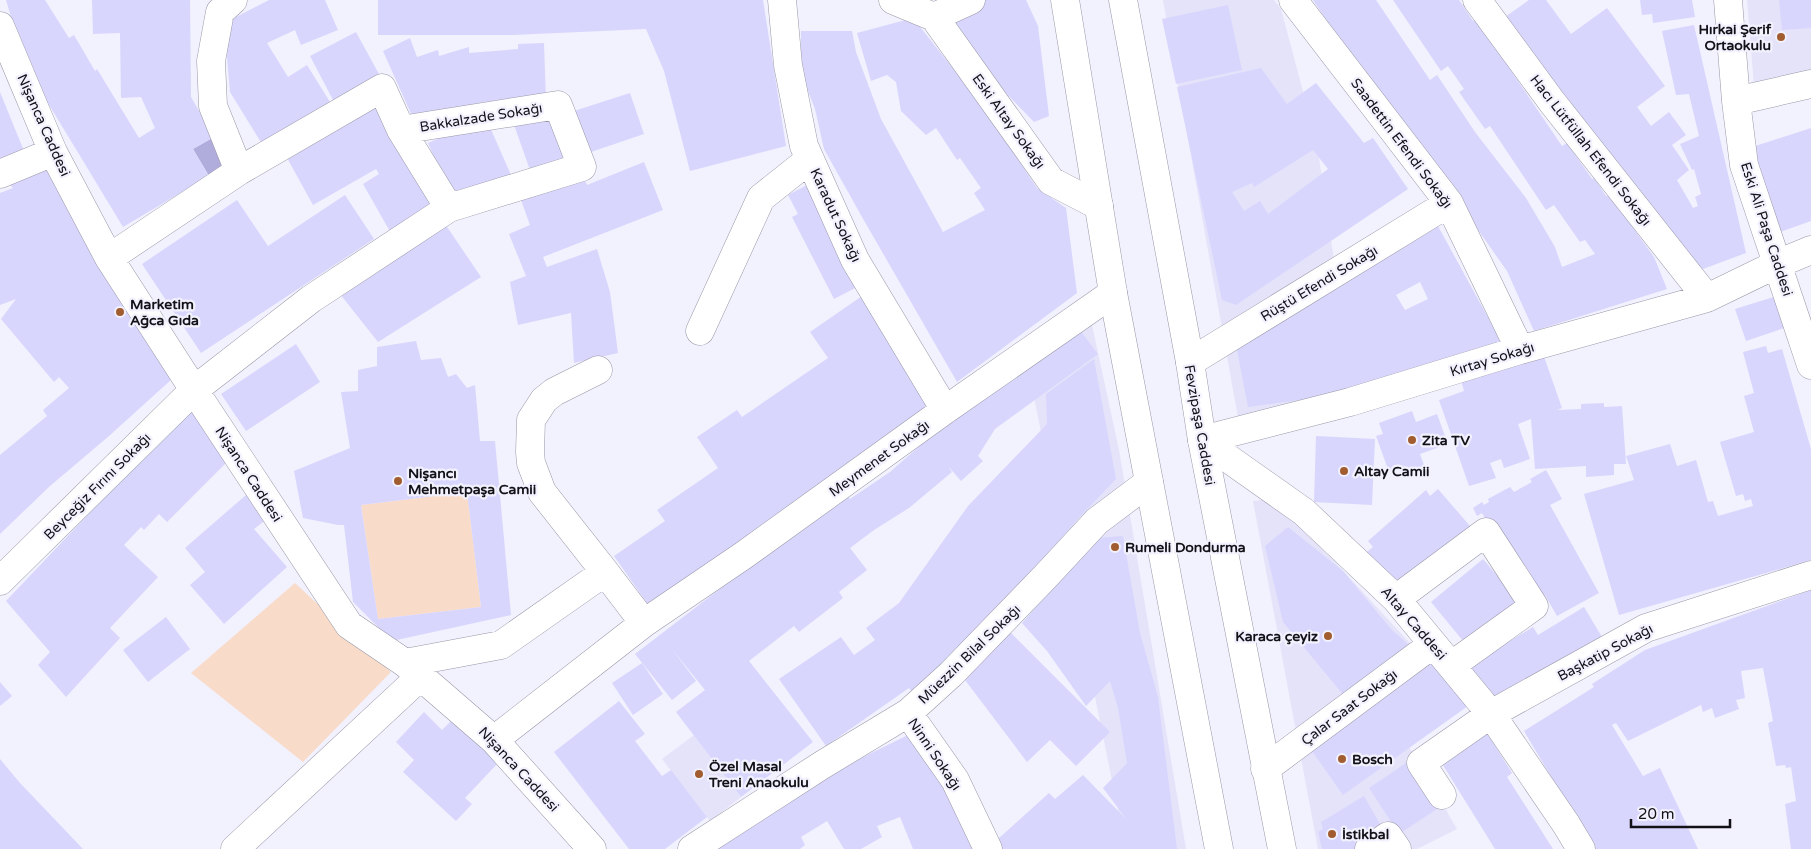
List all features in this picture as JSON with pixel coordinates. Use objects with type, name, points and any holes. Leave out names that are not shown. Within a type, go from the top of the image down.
[{"type":"street","points":[[233,0],[220,12],[211,61],[213,106],[239,171]]},
{"type":"street","name":"Karadut Sokağı","points":[[782,0],[788,65],[804,146],[855,260],[945,410]]},
{"type":"street","points":[[893,0],[934,17],[971,0]]},
{"type":"street","points":[[1066,0],[1113,293],[1219,849]]},
{"type":"street","name":"Fevzipaşa Caddesi","points":[[1123,0],[1190,362],[1202,440],[1282,849]]},
{"type":"street","name":"Saadettin Efendi Sokağı","points":[[1293,0],[1449,203],[1520,350]]},
{"type":"street","name":"Hacı Lütfüllah Efendi Sokağı","points":[[1478,0],[1552,102],[1707,298]]},
{"type":"street","name":"Eski Ali Paşa Caddesi","points":[[1728,0],[1736,101],[1744,164],[1811,365]]},
{"type":"street","name":"Eski Altay Sokağı","points":[[934,17],[1052,181],[1100,206]]},
{"type":"street","name":"Nişanca Caddesi","points":[[0,26],[53,152],[110,258],[194,390],[349,625],[413,670],[494,740],[592,849]]},
{"type":"street","points":[[1736,101],[1811,84]]},
{"type":"street","name":"Bakkalzade Sokağı","points":[[110,258],[239,171],[382,88],[401,130],[558,105],[582,167],[449,208],[311,300],[194,390]]},
{"type":"street","points":[[401,130],[449,208]]},
{"type":"street","points":[[0,174],[53,152]]},
{"type":"street","points":[[700,331],[761,198],[810,159]]},
{"type":"street","name":"Rüştü Efendi Sokağı","points":[[1190,362],[1449,203]]},
{"type":"street","name":"Kırtay Sokağı","points":[[1202,440],[1350,402],[1520,350],[1707,298],[1811,250]]},
{"type":"street","name":"Meymenet Sokağı","points":[[494,740],[644,623],[744,555],[945,410],[1113,293]]},
{"type":"street","points":[[598,370],[554,392],[544,400],[531,420],[531,463],[542,492],[644,623]]},
{"type":"street","name":"Beyceğiz Fırını Sokağı","points":[[0,581],[194,390]]},
{"type":"street","name":"Altay Caddesi","points":[[1202,440],[1304,512],[1396,600],[1491,714],[1566,824],[1580,849]]},
{"type":"street","name":"Müezzin Bilal Sokağı","points":[[692,849],[822,765],[908,713],[951,674],[1097,521],[1149,482]]},
{"type":"street","points":[[1396,600],[1486,532],[1534,606],[1452,665]]},
{"type":"street","points":[[235,849],[413,670],[501,645],[606,572]]},
{"type":"street","name":"Başkatip Sokağı","points":[[1442,795],[1421,763],[1491,714],[1646,628],[1811,575]]},
{"type":"street","name":"Çalar Saat Sokağı","points":[[1265,769],[1433,644]]},
{"type":"street","name":"Ninni Sokağı","points":[[908,713],[955,780],[988,849]]},
{"type":"street","points":[[1369,849],[1388,836],[1398,849]]},
{"type":"shaded area","points":[[1163,0],[1274,0],[1281,9],[1317,144],[1353,390],[1239,423]]},
{"type":"shaded area","name":"Hırkai Şerif Ortaokulu","points":[[1747,0],[1811,0],[1811,73],[1754,85]]},
{"type":"shaded area","points":[[214,137],[229,165],[209,176],[193,149]]},
{"type":"shaded area","points":[[1092,325],[1119,450],[1186,849],[1126,849],[1029,373]]},
{"type":"shaded area","points":[[467,492],[481,607],[378,619],[361,505]]},
{"type":"shaded area","points":[[1270,499],[1335,562],[1432,667],[1385,705],[1457,829],[1417,849],[1318,849],[1253,501]]},
{"type":"shaded area","points":[[295,583],[391,672],[303,762],[191,673]]},
{"type":"shaded area","name":"Özel Masal Treni Anaokulu","points":[[694,735],[741,797],[710,821],[662,759]]},
{"type":"building","points":[[6,0],[45,0],[69,38],[74,35],[139,138],[155,128],[141,97],[121,98],[120,33],[93,34],[92,0],[190,0],[191,97],[214,137],[193,149],[209,176],[123,227],[25,65]]},
{"type":"building","points":[[269,0],[325,0],[338,30],[301,45],[295,30],[267,43],[288,77],[307,65],[330,102],[262,144],[230,92],[224,23]]},
{"type":"building","points":[[378,0],[763,0],[786,146],[690,171],[664,71],[646,29],[513,35],[378,35]]},
{"type":"building","points":[[985,0],[1026,0],[1038,26],[1049,116],[1034,122],[971,57],[952,14]]},
{"type":"building","points":[[1313,0],[1376,0],[1430,80],[1437,75],[1475,132],[1526,198],[1555,247],[1562,267],[1595,254],[1585,240],[1580,242],[1554,205],[1546,210],[1490,126],[1485,129],[1459,92],[1464,89],[1448,66],[1441,71],[1393,0],[1459,0],[1473,21],[1476,19],[1562,146],[1567,143],[1592,179],[1594,178],[1606,196],[1610,196],[1654,257],[1667,289],[1534,331],[1507,271],[1452,193],[1351,57]]},
{"type":"building","points":[[1529,0],[1546,0],[1571,34],[1607,8],[1665,86],[1637,107],[1651,126],[1669,112],[1686,135],[1672,145],[1689,170],[1677,180],[1693,208],[1698,206],[1695,197],[1701,194],[1694,169],[1692,170],[1680,144],[1699,136],[1689,94],[1676,95],[1662,31],[1694,25],[1746,253],[1695,272],[1505,17]]},
{"type":"building","points":[[1640,0],[1692,0],[1695,17],[1653,23],[1652,14],[1642,15]]},
{"type":"building","points":[[1779,0],[1811,0],[1811,28],[1782,30]]},
{"type":"building","points":[[1228,5],[1242,70],[1176,84],[1162,19]]},
{"type":"building","points":[[913,18],[978,100],[1037,188],[1066,208],[1077,293],[957,382],[824,149],[815,109],[801,73],[801,31],[852,31],[856,52],[881,119],[943,232],[985,210],[974,193],[981,188],[960,158],[957,160],[936,128],[926,135],[901,111],[896,82],[887,75],[871,81],[857,33]]},
{"type":"building","points":[[356,32],[380,76],[333,100],[310,56]]},
{"type":"building","points":[[410,38],[417,57],[438,50],[439,56],[469,47],[469,53],[518,49],[518,44],[544,43],[546,101],[519,101],[519,97],[478,103],[416,125],[383,51]]},
{"type":"building","points":[[1261,68],[1287,104],[1316,83],[1364,143],[1373,138],[1408,189],[1236,305],[1222,300],[1177,87]],"holes":[[[1313,150],[1328,169],[1268,214],[1260,201],[1244,211],[1232,192],[1252,183],[1254,187]]]},
{"type":"building","points":[[0,92],[24,151],[0,160]]},
{"type":"building","points":[[630,93],[644,134],[588,153],[574,111]]},
{"type":"building","points":[[378,101],[439,208],[392,235],[363,184],[379,174],[376,169],[313,205],[286,156]]},
{"type":"building","points":[[561,116],[575,159],[531,173],[512,119]]},
{"type":"building","points":[[486,118],[511,175],[453,201],[428,143]]},
{"type":"building","points":[[1811,128],[1811,221],[1777,233],[1749,148]]},
{"type":"building","points":[[41,161],[172,379],[50,486],[0,534],[0,455],[47,416],[43,410],[69,388],[59,377],[54,382],[1,319],[16,299],[0,305],[0,193],[13,188],[4,179]]},
{"type":"building","points":[[644,162],[663,210],[543,257],[547,267],[597,249],[610,292],[618,353],[574,363],[571,313],[518,325],[510,282],[526,276],[509,234],[530,225],[521,200],[583,176],[587,185]]},
{"type":"building","points":[[809,184],[861,285],[834,299],[792,217],[798,214],[788,195]]},
{"type":"building","points":[[345,195],[374,239],[201,353],[142,264],[237,200],[268,246]]},
{"type":"building","points":[[1433,217],[1502,343],[1360,392],[1248,407],[1236,345]],"holes":[[[1420,282],[1428,299],[1405,310],[1396,295]]]},
{"type":"building","points":[[441,218],[481,277],[378,342],[336,289]]},
{"type":"building","points":[[1783,294],[1793,325],[1746,341],[1735,309]]},
{"type":"building","points":[[862,296],[934,408],[649,606],[614,556],[665,521],[657,510],[718,468],[697,437],[737,410],[742,417],[828,358],[810,332]]},
{"type":"building","points":[[1074,322],[1098,354],[995,429],[978,456],[983,461],[961,481],[948,466],[952,472],[909,508],[850,548],[867,570],[839,592],[843,598],[799,632],[794,626],[749,661],[813,742],[741,797],[676,712],[705,690],[672,649],[696,681],[672,700],[635,654],[845,493],[850,499],[890,472],[947,422]]},
{"type":"building","name":"Nişancı Mehmetpaşa Camii","points":[[416,341],[421,360],[441,358],[448,377],[456,374],[467,388],[475,385],[480,441],[495,441],[511,615],[392,641],[353,602],[344,525],[303,518],[294,471],[350,448],[341,392],[358,391],[358,370],[377,366],[377,347]],"holes":[[[467,492],[481,607],[378,619],[361,505]]]},
{"type":"building","points":[[296,344],[320,382],[246,431],[221,394]]},
{"type":"building","points":[[1766,346],[1768,353],[1782,349],[1811,449],[1811,560],[1619,615],[1584,494],[1634,480],[1626,456],[1670,444],[1677,466],[1696,460],[1708,502],[1713,501],[1718,516],[1753,506],[1751,499],[1745,501],[1743,494],[1736,496],[1720,442],[1754,432],[1744,396],[1754,393],[1743,352]]},
{"type":"building","points":[[1541,348],[1562,408],[1557,410],[1581,409],[1581,404],[1604,403],[1604,407],[1622,406],[1626,464],[1614,464],[1614,475],[1586,477],[1586,466],[1535,469],[1531,419],[1518,424],[1530,459],[1504,468],[1501,459],[1490,463],[1496,478],[1469,486],[1439,400],[1464,391],[1460,377]]},
{"type":"building","points":[[1094,359],[1116,479],[1031,573],[914,694],[909,688],[826,746],[779,679],[841,637],[854,655],[875,640],[866,628],[899,603],[968,506],[1047,424],[1046,394]]},
{"type":"building","points":[[195,402],[228,461],[167,522],[159,514],[144,530],[141,527],[124,545],[158,577],[110,628],[120,638],[66,697],[38,665],[50,652],[6,601]]},
{"type":"building","name":"Zita TV","points":[[1412,411],[1416,422],[1437,414],[1448,444],[1420,454],[1425,468],[1408,475],[1405,466],[1389,472],[1376,436],[1383,434],[1379,423]]},
{"type":"building","name":"Altay Camii","points":[[1316,436],[1375,439],[1372,505],[1314,502]]},
{"type":"building","points":[[1546,470],[1562,499],[1550,505],[1599,593],[1557,616],[1545,595],[1537,599],[1482,513],[1477,516],[1473,508],[1482,502],[1484,505],[1489,502],[1488,499],[1510,487],[1514,492],[1532,482],[1530,479]]},
{"type":"building","points":[[1438,489],[1470,526],[1396,592],[1363,555],[1373,547],[1368,541],[1426,490],[1430,496]]},
{"type":"building","points":[[246,495],[267,519],[254,529],[287,567],[224,624],[190,585],[205,572],[185,548]]},
{"type":"building","points":[[1288,527],[1343,571],[1391,629],[1409,645],[1345,697],[1283,622],[1265,546]]},
{"type":"building","points":[[1123,536],[1140,633],[1158,697],[1177,849],[991,849],[989,847],[1049,793],[1055,799],[1083,775],[1127,820],[1103,788],[1127,763],[1118,708],[1110,681],[1086,706],[1047,651],[1022,623],[1097,538]]},
{"type":"building","points":[[1483,559],[1521,604],[1468,647],[1431,602]]},
{"type":"building","points":[[1811,590],[1811,849],[1791,849],[1785,804],[1796,801],[1791,767],[1786,768],[1785,765],[1776,766],[1768,723],[1773,721],[1763,668],[1741,671],[1745,698],[1736,700],[1739,709],[1715,718],[1712,708],[1703,712],[1701,705],[1628,741],[1616,723],[1612,725],[1643,776],[1660,768],[1698,849],[1594,849],[1524,731],[1594,687],[1592,684],[1645,650]]},
{"type":"building","points":[[1584,607],[1605,642],[1496,707],[1470,665],[1533,627],[1538,635]]},
{"type":"building","points":[[166,617],[190,649],[148,682],[123,650]]},
{"type":"building","points":[[1010,632],[1110,732],[1076,766],[1050,740],[1027,762],[965,680]]},
{"type":"building","points":[[1431,655],[1468,706],[1343,795],[1307,744]]},
{"type":"building","points":[[642,663],[663,694],[633,715],[612,683]]},
{"type":"building","points":[[0,682],[12,696],[0,706]]},
{"type":"building","points":[[619,701],[645,734],[635,741],[662,776],[671,770],[707,817],[665,849],[629,849],[554,752]]},
{"type":"building","points":[[424,712],[442,730],[452,720],[498,763],[465,798],[472,804],[456,821],[403,772],[414,760],[396,742]]},
{"type":"building","points":[[1487,733],[1512,773],[1507,777],[1553,849],[1495,849],[1441,762]]},
{"type":"building","points":[[910,734],[953,795],[976,849],[913,849],[900,817],[877,826],[882,837],[861,849],[844,849],[827,821],[801,837],[805,845],[800,849],[706,849],[851,763]]},
{"type":"building","points":[[0,759],[20,783],[83,849],[0,849]]},
{"type":"building","points":[[1409,761],[1440,807],[1399,834],[1369,788]]},
{"type":"building","points":[[1364,796],[1384,831],[1355,849],[1322,849],[1318,832],[1323,829],[1321,822]]},
{"type":"place","name":"Hırkai Şerif Ortaokulu","points":[[1781,37]]},
{"type":"place","name":"Marketim Ağca Gıda","points":[[120,312]]},
{"type":"place","name":"Zita TV","points":[[1412,440]]},
{"type":"place","name":"Altay Camii","points":[[1344,471]]},
{"type":"place","name":"Nişancı Mehmetpaşa Camii","points":[[398,481]]},
{"type":"place","name":"Rumeli Dondurma","points":[[1115,547]]},
{"type":"place","name":"Karaca çeyiz","points":[[1328,636]]},
{"type":"place","name":"Bosch","points":[[1342,759]]},
{"type":"place","name":"Özel Masal Treni Anaokulu","points":[[699,774]]},
{"type":"place","name":"İstikbal","points":[[1332,834]]}]
